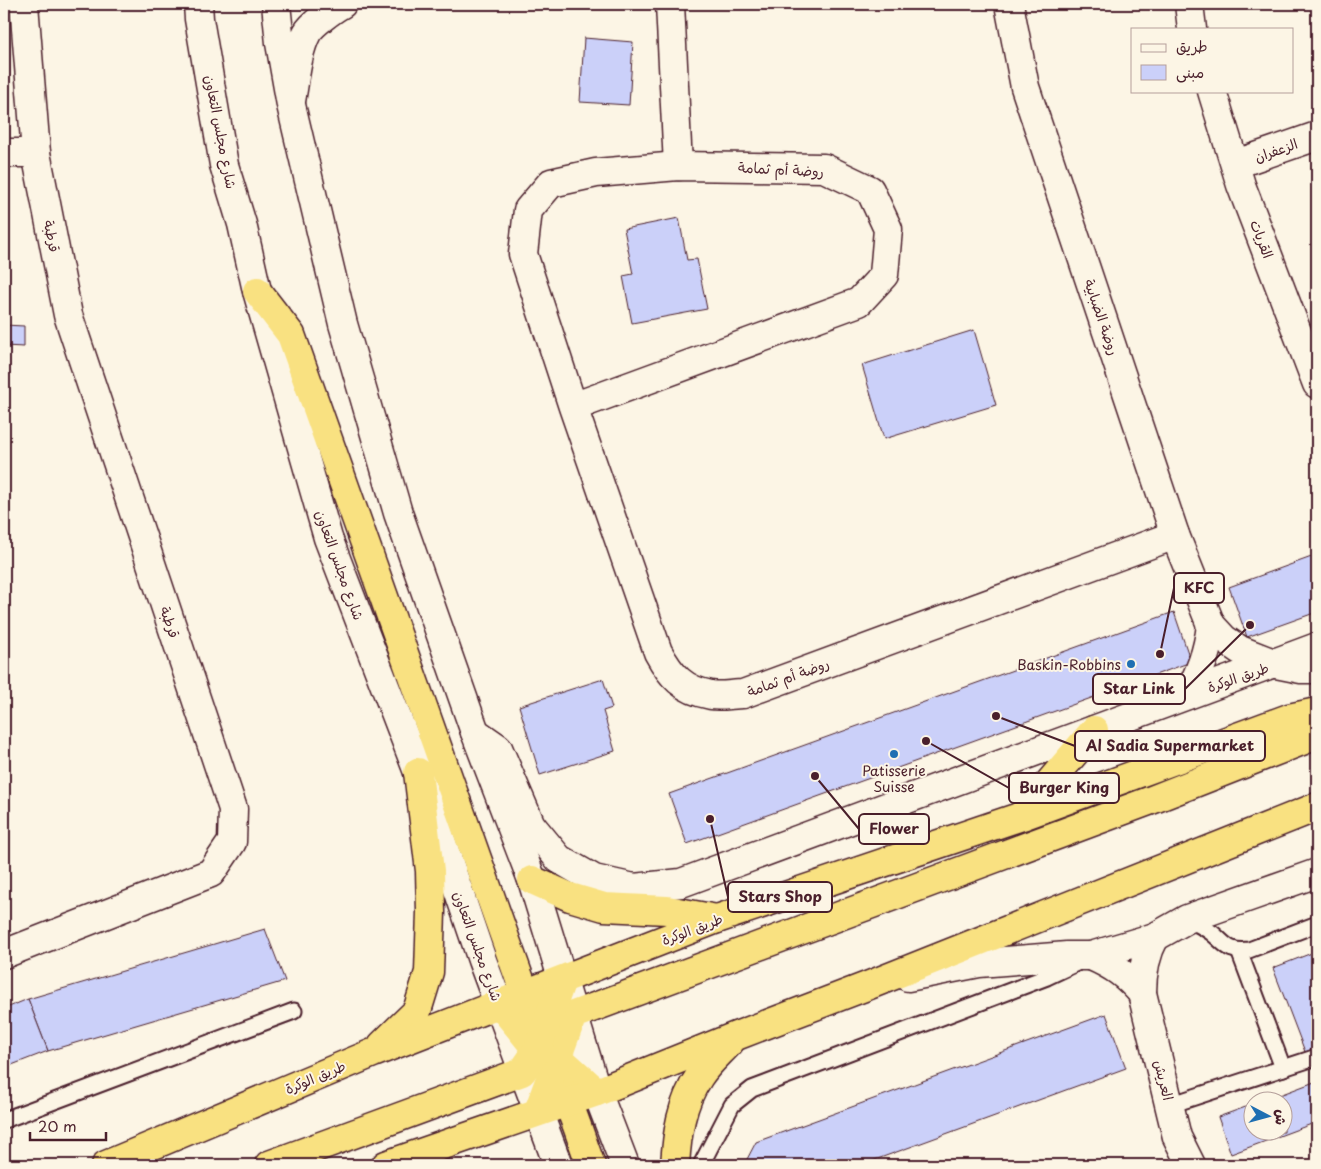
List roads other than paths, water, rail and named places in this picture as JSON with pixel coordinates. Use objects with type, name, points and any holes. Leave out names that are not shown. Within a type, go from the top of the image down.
[{"type":"highway","points":[[258,290],[291,335],[525,994],[591,1165]]},
{"type":"highway","name":"طريق الوكرة","points":[[106,1165],[373,1053],[717,919],[1022,816],[1289,718],[1317,712]]},
{"type":"highway","points":[[1022,816],[1094,730]]},
{"type":"highway","points":[[268,1165],[522,1072],[547,1054],[573,1015],[1149,801],[1317,735]]},
{"type":"highway","points":[[373,1053],[417,1011],[429,972],[430,871],[418,772]]},
{"type":"highway","points":[[386,1165],[597,1092],[1317,807]]},
{"type":"highway","points":[[532,880],[570,897],[604,907],[667,910],[717,919]]},
{"type":"highway","points":[[538,1111],[562,980]]},
{"type":"highway","points":[[499,1004],[547,1054],[597,1092]]},
{"type":"highway","points":[[675,1165],[676,1147],[684,1103],[699,1076],[736,1036]]},
{"type":"street","name":"قرطبة","points":[[4,954],[211,873],[232,842],[233,809],[68,315],[36,153],[24,4]]},
{"type":"street","points":[[276,4],[280,43],[291,105],[343,324],[398,513],[475,732],[532,880],[597,1092],[625,1165]]},
{"type":"street","points":[[291,105],[298,60],[307,32],[333,9],[342,4]]},
{"type":"street","points":[[670,4],[678,166]]},
{"type":"street","name":"روضة الضبابية","points":[[1009,4],[1025,87],[1175,535],[1211,625],[1224,639],[1240,650],[1276,664]]},
{"type":"street","points":[[1190,4],[1192,28]]},
{"type":"street","name":"شارع مجلس التعاون","points":[[194,9],[224,165],[328,538],[418,772],[522,1072],[558,1165]]},
{"type":"street","name":"القريات","points":[[1212,92],[1242,185],[1317,384]]},
{"type":"street","name":"الزعفران","points":[[1236,164],[1317,136]]},
{"type":"street","points":[[4,154],[36,153]]},
{"type":"street","name":"روضة أم ثمامة","points":[[573,407],[859,302],[884,274],[888,229],[870,190],[824,168],[678,166],[596,173],[551,184],[528,210],[523,254],[573,407],[658,652],[669,672],[688,688],[713,696],[743,694],[1175,535]]},
{"type":"street","points":[[1187,695],[1204,662],[1211,625]]},
{"type":"street","name":"طريق الوكرة","points":[[475,732],[498,748],[531,825],[559,859],[594,879],[634,888],[681,883],[1187,695],[1276,664],[1317,647]]},
{"type":"street","name":"طريق الوكرة","points":[[1276,664],[1317,670]]},
{"type":"street","points":[[867,986],[979,964],[1067,956],[1091,956],[1155,937],[1188,919],[1317,873]]},
{"type":"street","name":"العريش","points":[[1155,937],[1144,963],[1142,993],[1177,1137],[1191,1165]]},
{"type":"street","name":"العريش","points":[[1091,956],[1111,964],[1128,977],[1142,993]]},
{"type":"lane","points":[[1188,919],[1212,933],[1230,949],[1239,951],[1249,950],[1317,924]]},
{"type":"lane","points":[[1239,951],[1283,1068]]},
{"type":"lane","points":[[701,1165],[732,1105],[752,1089],[1046,977],[1091,956]]},
{"type":"lane","points":[[4,1120],[294,1011]]},
{"type":"lane","points":[[1170,1105],[1317,1057]]},
{"type":"place","name":"Star Link","points":[[1250,625]]},
{"type":"place","name":"KFC","points":[[1160,654]]},
{"type":"place","name":"Baskin-Robbins","points":[[1131,664]]},
{"type":"place","name":"Al Sadia Supermarket","points":[[996,716]]},
{"type":"place","name":"Burger King","points":[[926,741]]},
{"type":"place","name":"Patisserie Suisse","points":[[894,754]]},
{"type":"place","name":"Flower","points":[[815,776]]},
{"type":"place","name":"Stars Shop","points":[[710,819]]}]
